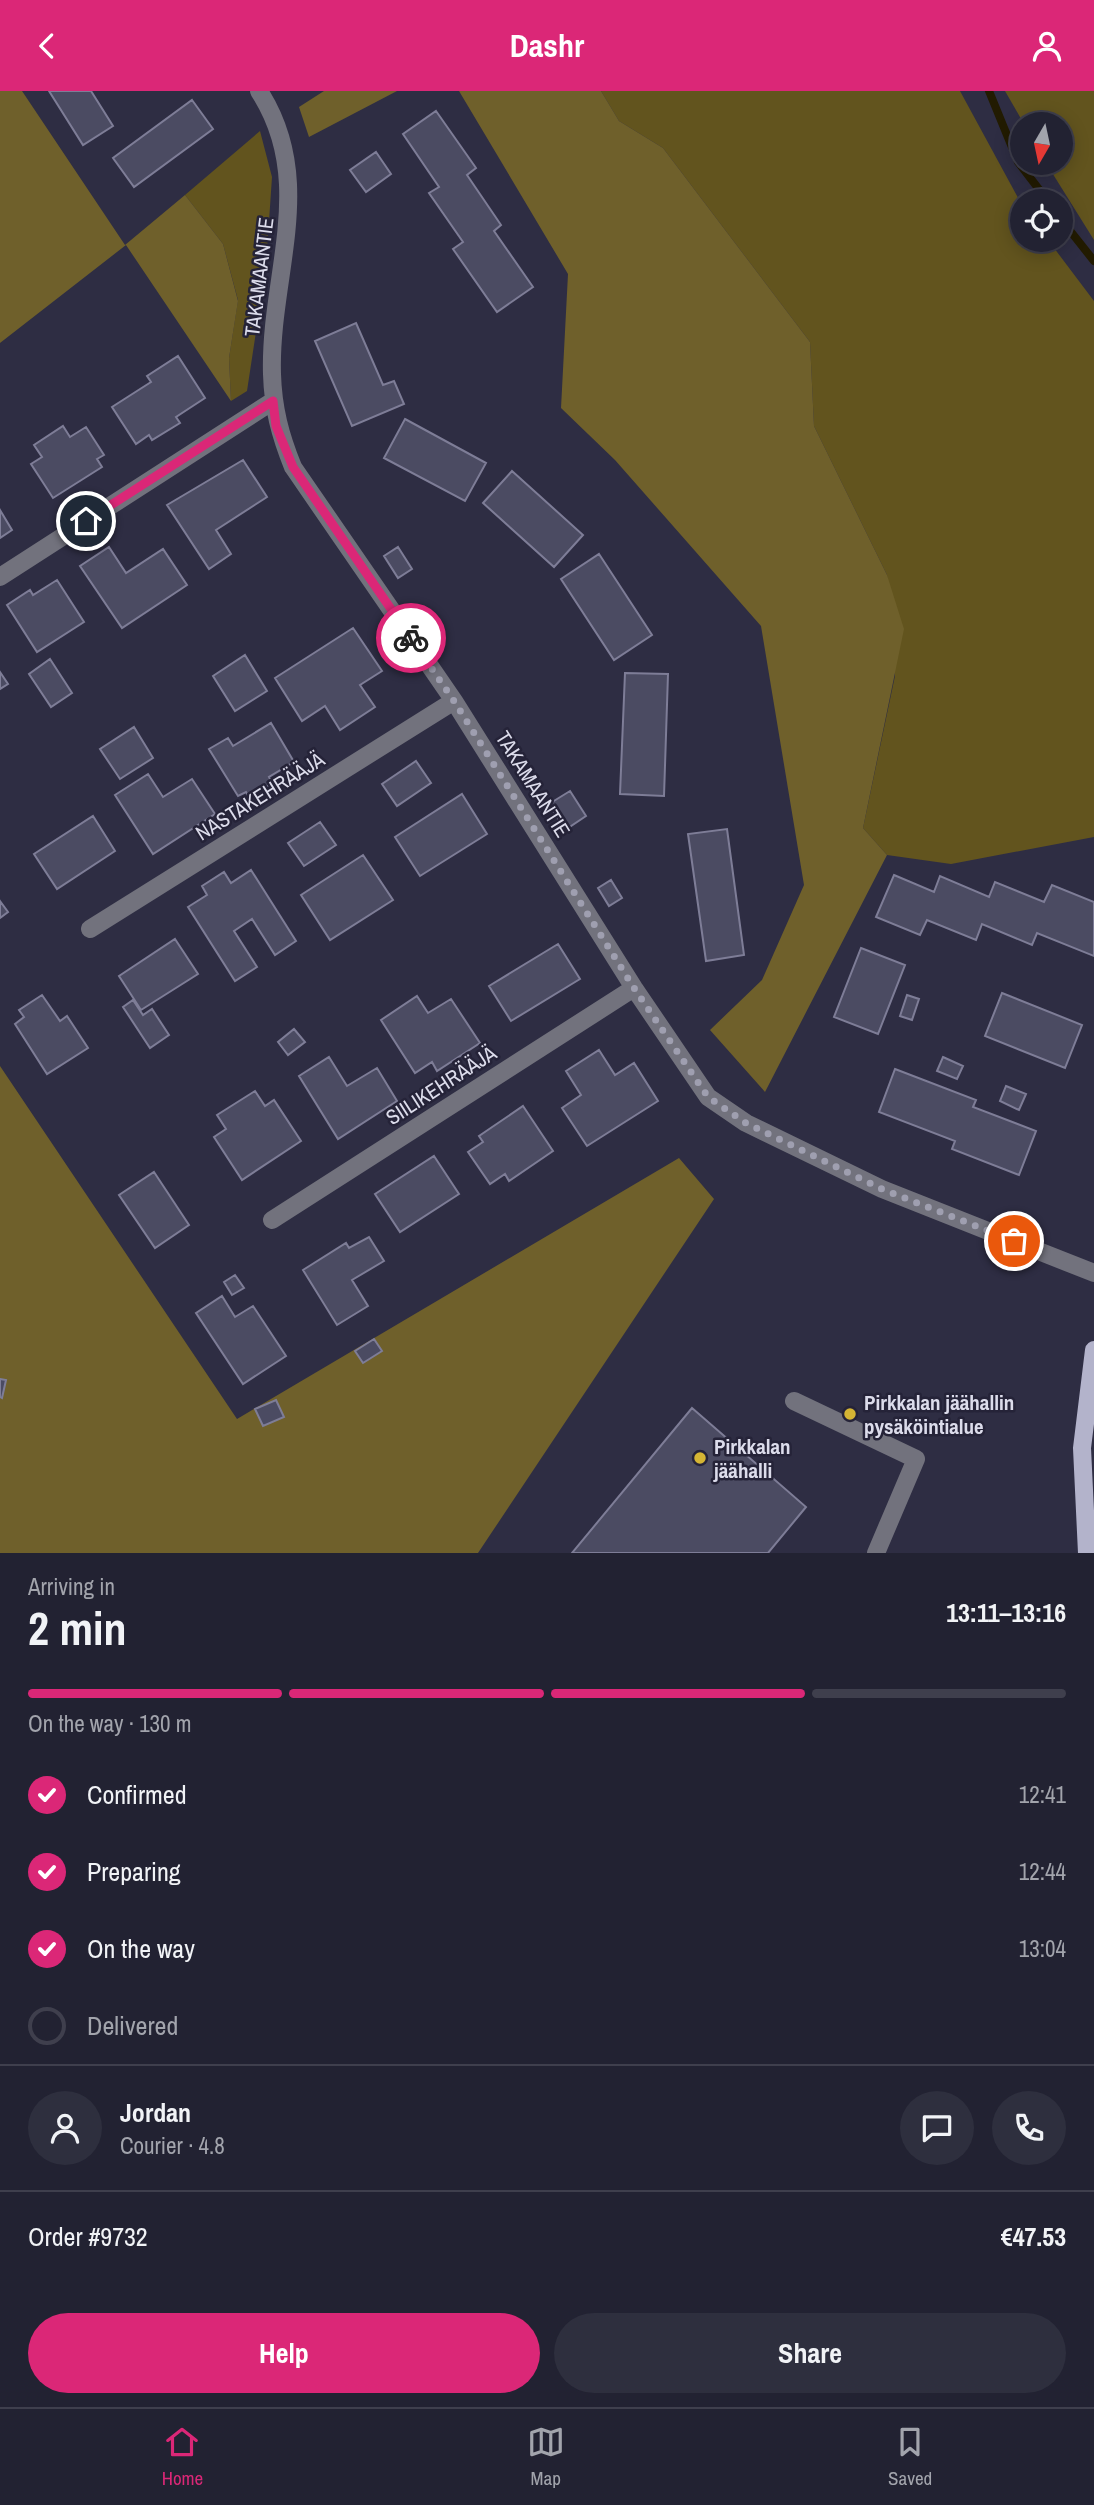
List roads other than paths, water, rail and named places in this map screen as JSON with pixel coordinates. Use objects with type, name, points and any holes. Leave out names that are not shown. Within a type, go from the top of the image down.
[{"type":"main road","points":[[1087,1553],[1082,1448],[1094,1350]]},
{"type":"street","name":"TAKAMAANTIE","points":[[259,91],[276,117],[288,174],[290,209],[272,371],[276,426],[293,467],[454,701],[634,988],[708,1097],[746,1123],[882,1189],[1094,1273]]},
{"type":"street","points":[[0,577],[273,401]]},
{"type":"street","name":"NASTAKEHRÄÄJÄ","points":[[90,929],[454,701]]},
{"type":"street","name":"SIILIKEHRÄÄJÄ","points":[[272,1220],[634,988]]},
{"type":"street","points":[[794,1401],[916,1459],[876,1553]]},
{"type":"waterway","points":[[989,91],[1018,162],[1039,189]]},
{"type":"waterway","points":[[1073,234],[1094,261]]},
{"type":"place","name":"Pirkkalan jäähallin pysäköintialue","points":[[850,1414]]},
{"type":"place","name":"Pirkkalan jäähalli","points":[[700,1458]]}]
